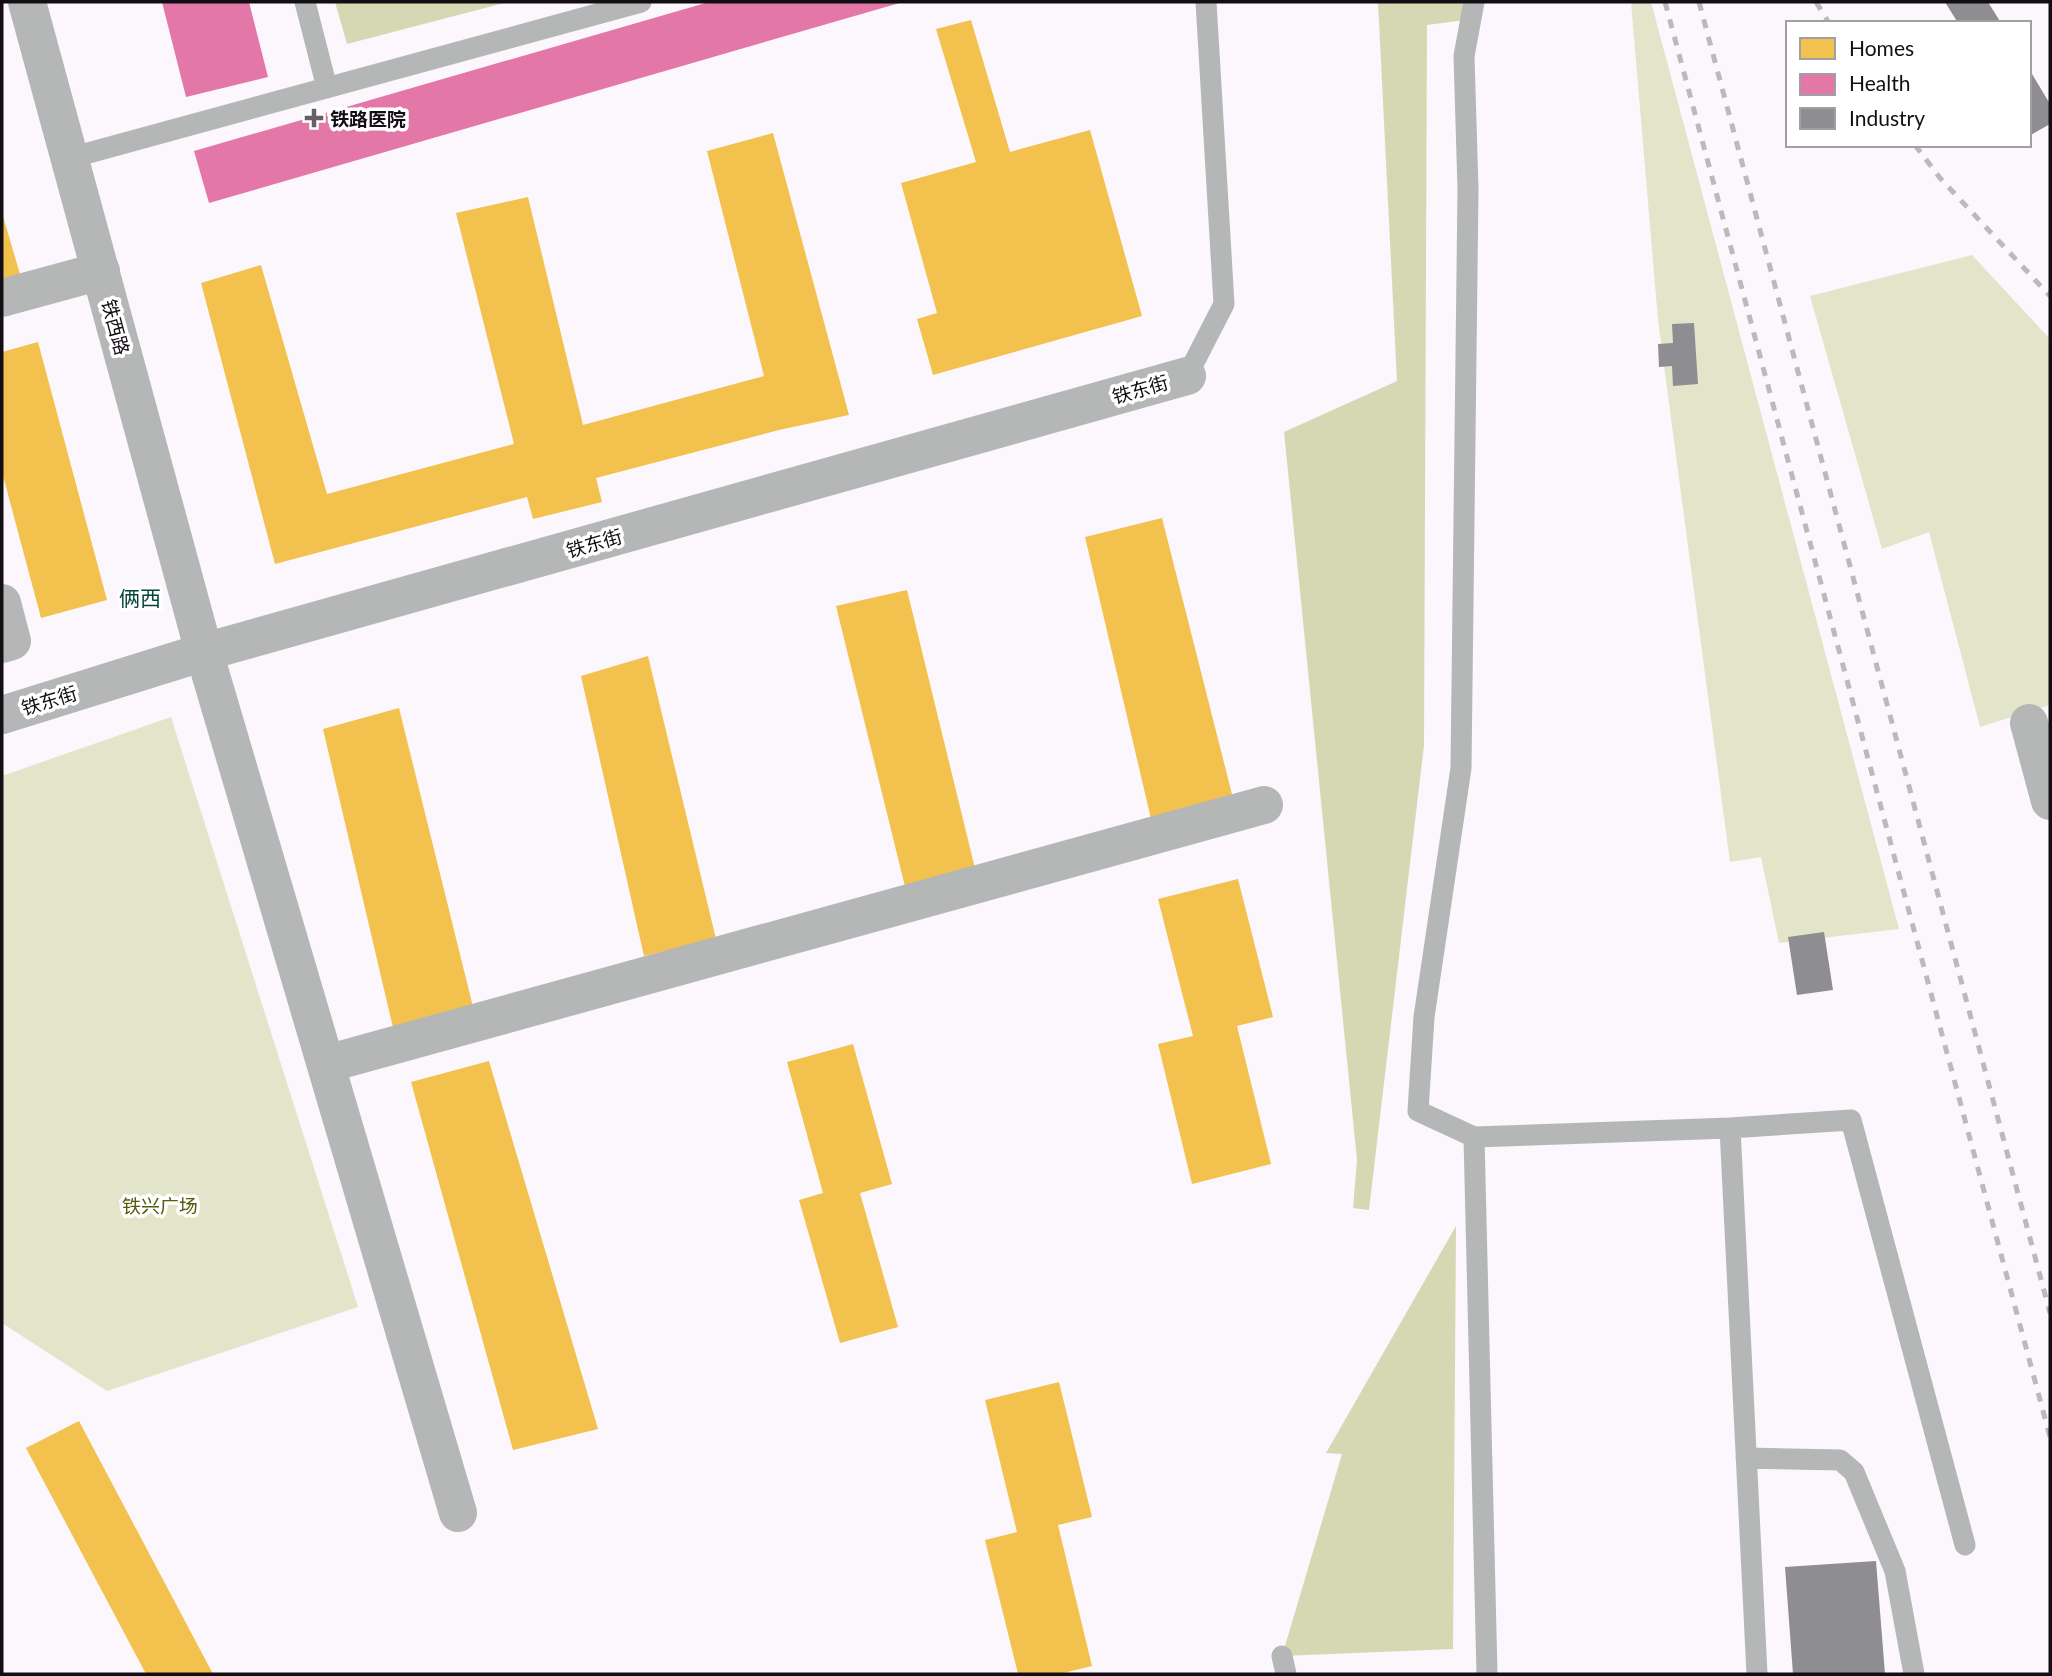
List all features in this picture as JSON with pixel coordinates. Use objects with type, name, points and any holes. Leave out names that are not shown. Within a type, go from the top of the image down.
[{"type":"street","name":"铁西路","points":[[27,2],[204,652],[458,1513]]},
{"type":"street","points":[[2,298],[101,271]]},
{"type":"street","name":"铁东街","points":[[2,715],[204,652],[1187,376]]},
{"type":"street","points":[[2,604],[12,641],[2,644]]},
{"type":"street","points":[[2029,723],[2050,801]]},
{"type":"street","points":[[326,1064],[1264,805]]},
{"type":"lane","points":[[305,2],[327,88]]},
{"type":"lane","points":[[70,158],[641,2]]},
{"type":"lane","points":[[1187,376],[1224,304],[1206,2]]},
{"type":"lane","points":[[1474,2],[1464,56],[1468,189],[1461,768],[1424,1017],[1418,1111],[1474,1137],[1730,1128],[1851,1120],[1965,1545]]},
{"type":"lane","points":[[1730,1128],[1757,1674]]},
{"type":"lane","points":[[1474,1137],[1487,1674]]},
{"type":"lane","points":[[1745,1458],[1840,1460],[1854,1472],[1895,1571],[1914,1674]]},
{"type":"green space","points":[[335,2],[508,2],[347,44]]},
{"type":"green space","points":[[1378,2],[1469,2],[1465,20],[1427,25],[1424,745],[1369,1210],[1353,1208],[1357,1160],[1284,432],[1397,381]]},
{"type":"green space","points":[[1631,2],[1651,2],[1899,929],[1779,943],[1761,857],[1730,862],[1658,320]]},
{"type":"green space","points":[[1972,255],[2050,339],[2050,705],[1980,727],[1929,532],[1882,549],[1810,296]]},
{"type":"green space","name":"铁兴广场","points":[[171,717],[358,1307],[107,1391],[2,1323],[2,776]]},
{"type":"green space","points":[[1456,1226],[1453,1649],[1282,1656],[1342,1454],[1326,1453]]},
{"type":"building: Homes","points":[[971,20],[1010,152],[1090,130],[1142,316],[933,375],[917,319],[937,313],[901,183],[976,162],[936,29]]},
{"type":"building: Homes","points":[[773,133],[849,415],[779,430],[596,478],[602,502],[533,519],[527,497],[275,564],[201,283],[261,265],[327,494],[514,444],[456,213],[528,197],[583,425],[764,376],[707,151]]},
{"type":"building: Homes","points":[[2,213],[20,274],[2,279]]},
{"type":"building: Homes","points":[[38,342],[107,600],[41,618],[2,472],[2,352]]},
{"type":"building: Homes","points":[[1162,518],[1238,818],[1155,836],[1085,537]]},
{"type":"building: Homes","points":[[907,590],[982,897],[911,911],[836,606]]},
{"type":"building: Homes","points":[[648,656],[716,939],[644,956],[581,676]]},
{"type":"building: Homes","points":[[399,708],[475,1015],[394,1032],[323,729]]},
{"type":"building: Homes","points":[[1238,879],[1273,1017],[1237,1026],[1271,1164],[1192,1184],[1158,1044],[1193,1036],[1158,899]]},
{"type":"building: Homes","points":[[853,1044],[892,1184],[860,1193],[898,1327],[840,1343],[799,1200],[823,1193],[787,1062]]},
{"type":"building: Homes","points":[[489,1061],[598,1429],[513,1450],[411,1082]]},
{"type":"building: Homes","points":[[1059,1382],[1092,1517],[1058,1525],[1092,1666],[1059,1674],[1018,1674],[985,1540],[1017,1532],[985,1400]]},
{"type":"building: Homes","points":[[79,1421],[213,1674],[146,1674],[26,1448]]},
{"type":"building: Health","points":[[162,2],[249,2],[268,77],[186,97]]},
{"type":"building: Health","points":[[709,2],[903,2],[209,203],[194,151]]},
{"type":"building: Industry","points":[[1945,2],[1988,2],[2000,21],[1957,21]]},
{"type":"building: Industry","points":[[2031,72],[2050,104],[2050,124],[2031,135]]},
{"type":"building: Industry","points":[[1694,323],[1698,384],[1673,386],[1672,366],[1659,367],[1658,344],[1673,343],[1672,324]]},
{"type":"building: Industry","points":[[1824,932],[1833,990],[1797,995],[1788,937]]},
{"type":"building: Industry","points":[[1876,1561],[1885,1674],[1793,1674],[1785,1567]]},
{"type":"railway","points":[[1665,2],[2050,1437]]},
{"type":"railway","points":[[1699,2],[2050,1313]]},
{"type":"railway","points":[[1816,2],[1828,21]]},
{"type":"railway","points":[[1917,147],[1940,178],[2050,296]]},
{"type":"place","name":"铁路医院","points":[[314,118]]},
{"type":"district","name":"俩西","points":[[140,597]]}]
